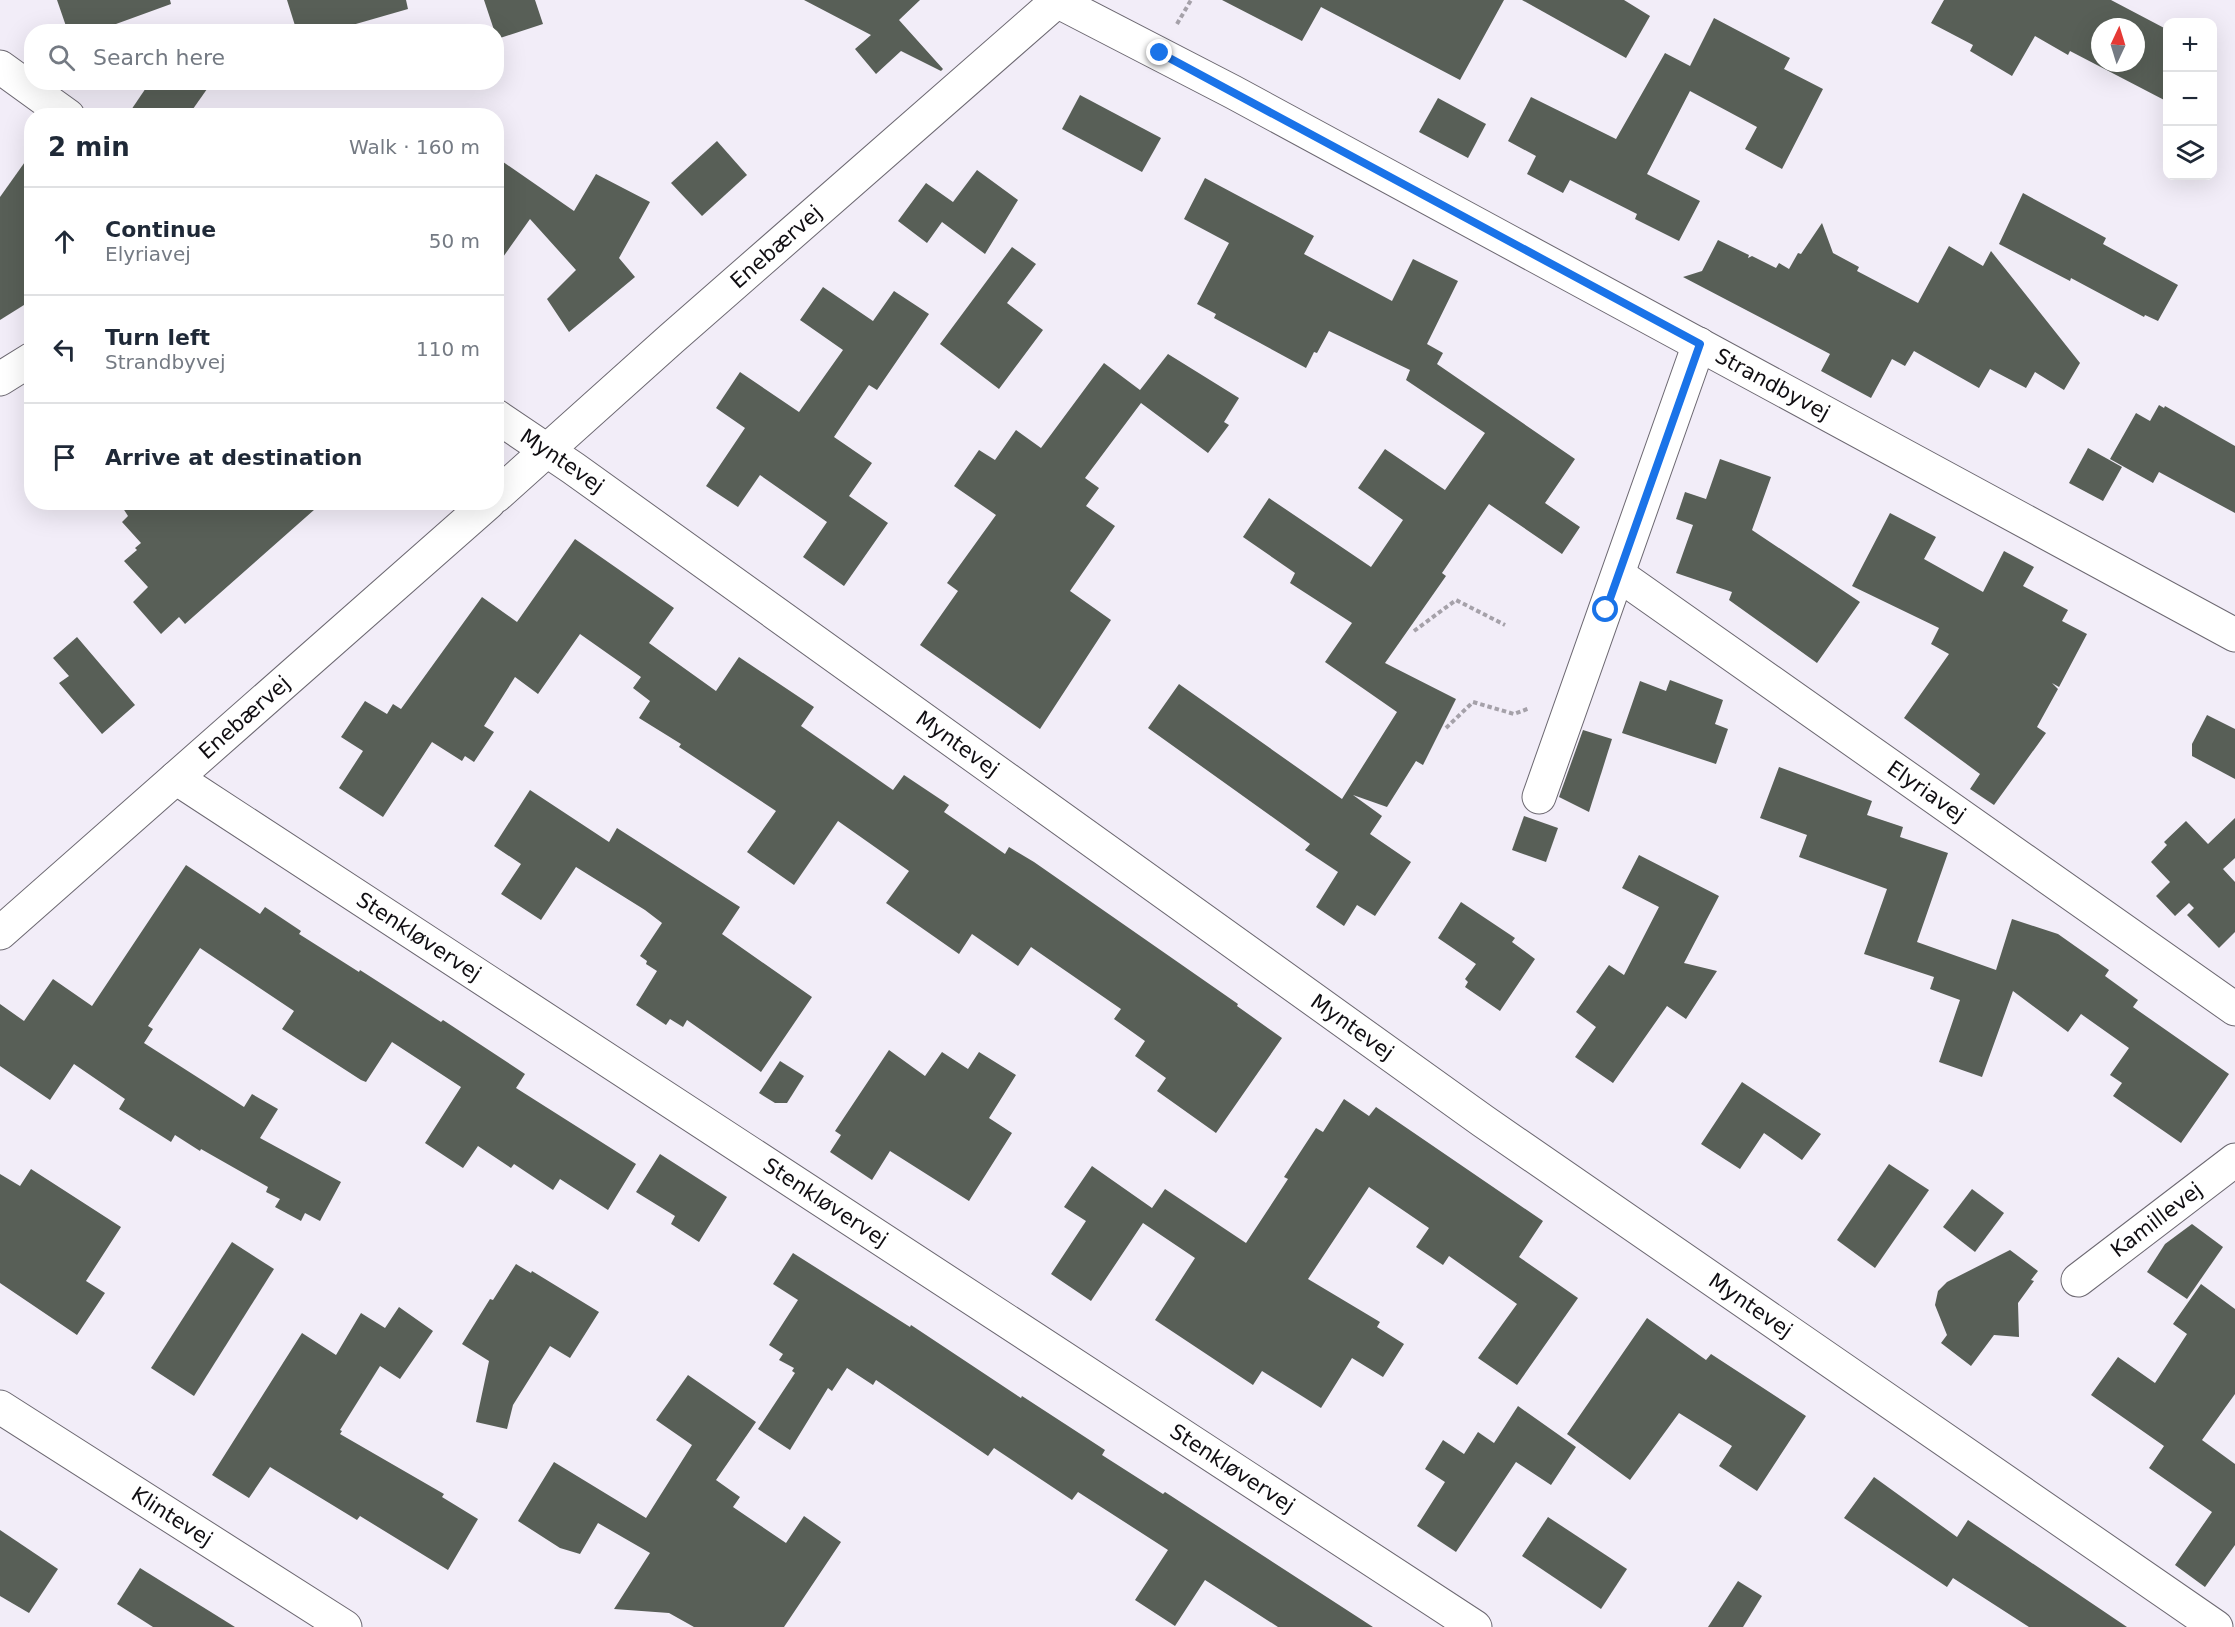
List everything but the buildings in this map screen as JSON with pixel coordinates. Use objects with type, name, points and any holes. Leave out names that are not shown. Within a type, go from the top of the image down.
[{"type":"street","name":"Strandbyvej","points":[[1056,1],[1181,64],[2235,635]]},
{"type":"street","name":"Enebærvej","points":[[504,489],[670,339],[1056,1]]},
{"type":"street","points":[[0,67],[24,84]]},
{"type":"street","points":[[32,90],[57,108]]},
{"type":"street","points":[[1539,797],[1700,344]]},
{"type":"street","points":[[0,378],[24,364]]},
{"type":"street","name":"Myntevej","points":[[504,421],[1483,1121],[2216,1627]]},
{"type":"street","name":"Enebærvej","points":[[0,933],[480,510]]},
{"type":"street","name":"Elyriavej","points":[[1619,574],[2235,1009]]},
{"type":"street","name":"Stenkløvervej","points":[[176,778],[1475,1627]]},
{"type":"street","name":"Kamillevej","points":[[2078,1280],[2235,1160]]},
{"type":"street","name":"Klintevej","points":[[0,1407],[345,1627]]},
{"type":"path","points":[[1414,631],[1456,600],[1505,625]]},
{"type":"path","points":[[1446,728],[1473,702],[1514,714],[1530,708]]},
{"type":"route","points":[[1160,53],[1700,344],[1606,610]]}]
